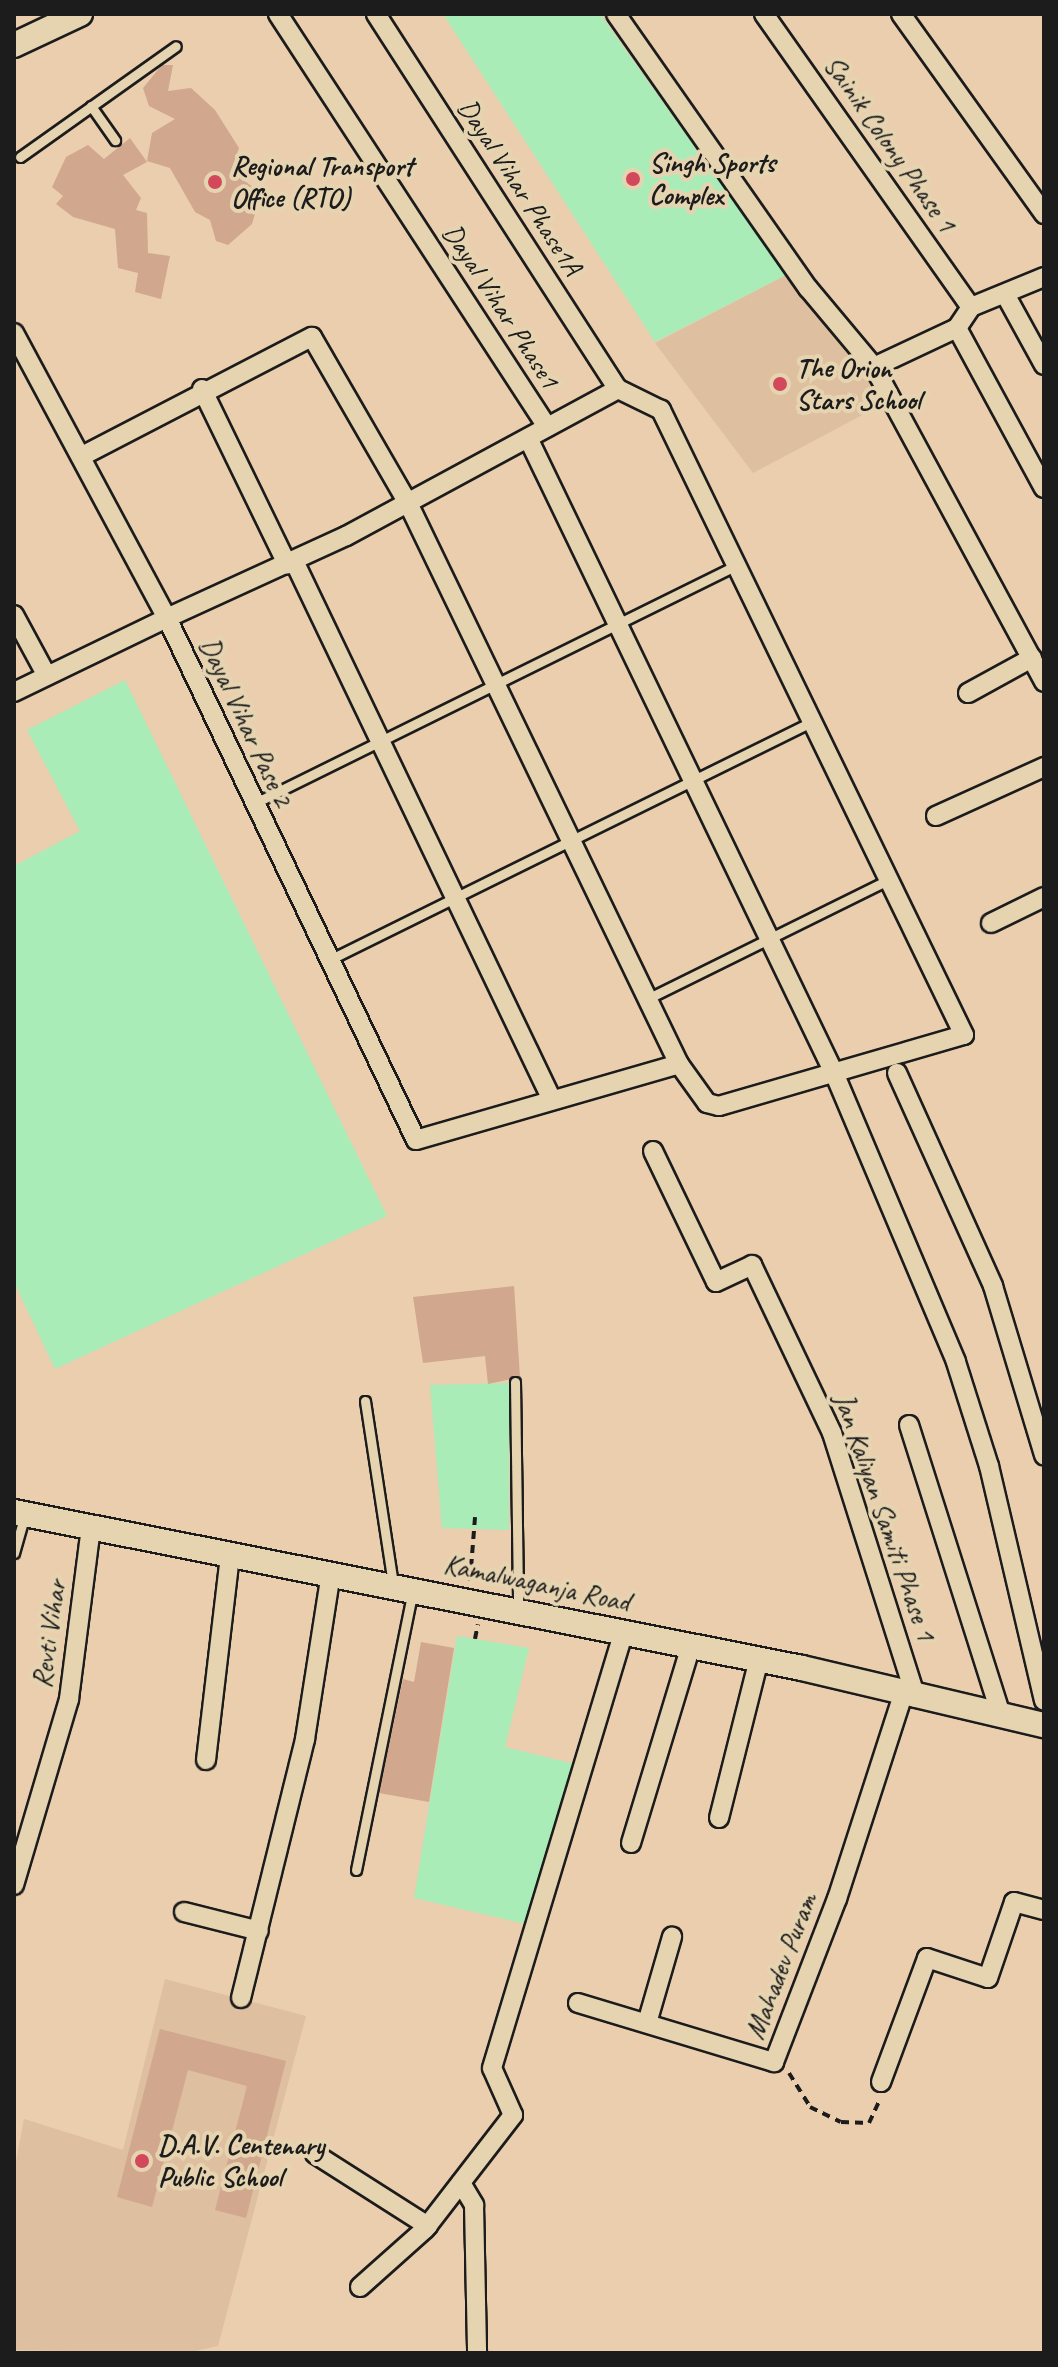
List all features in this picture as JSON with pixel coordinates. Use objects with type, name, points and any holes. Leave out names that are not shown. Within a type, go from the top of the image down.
[{"type":"main road","points":[[14,45],[80,14]]},
{"type":"main road","name":"Kamalwaganja Road","points":[[20,1513],[518,1609],[759,1659],[1044,1725]]},
{"type":"street","name":"Dayal Vihar Phase1","points":[[278,14],[547,427]]},
{"type":"street","name":"Dayal Vihar Phase1A","points":[[376,14],[618,389]]},
{"type":"street","points":[[616,14],[808,288],[874,367],[1044,682]]},
{"type":"street","name":"Sainik Colony Phase 1","points":[[764,14],[971,307]]},
{"type":"street","points":[[901,14],[1044,214]]},
{"type":"street","points":[[874,367],[957,328],[971,307],[1044,277]]},
{"type":"street","points":[[1005,294],[1044,365]]},
{"type":"street","points":[[957,328],[1044,488]]},
{"type":"street","name":"Dayal Vihar Pase 2","points":[[14,333],[167,618],[252,804],[416,1140],[551,1098]]},
{"type":"street","points":[[14,692],[408,503],[618,389],[661,410],[740,564],[964,1035],[835,1075],[719,1106],[707,1103],[679,1064],[408,503],[309,334],[82,456]]},
{"type":"street","points":[[202,389],[381,743],[551,1098],[679,1064]]},
{"type":"street","points":[[528,438],[835,1075],[956,1362],[989,1466],[1044,1701]]},
{"type":"street","points":[[14,615],[47,676]]},
{"type":"street","points":[[968,693],[1032,658]]},
{"type":"street","points":[[936,816],[1044,767]]},
{"type":"street","points":[[991,923],[1044,897]]},
{"type":"street","points":[[897,1073],[993,1286],[1044,1455]]},
{"type":"street","name":"Jan Kaliyan Samiti Phase 1","points":[[653,1151],[716,1282],[752,1265],[832,1433],[909,1696]]},
{"type":"street","points":[[909,1425],[1001,1715]]},
{"type":"street","name":"Revti Vihar","points":[[14,1885],[69,1699],[91,1528]]},
{"type":"street","points":[[206,1760],[230,1555]]},
{"type":"street","points":[[241,1998],[305,1739],[331,1573]]},
{"type":"street","points":[[360,2287],[467,2192],[513,2115],[492,2068],[624,1632]]},
{"type":"street","points":[[631,1843],[691,1646]]},
{"type":"street","points":[[719,1818],[759,1659]]},
{"type":"street","name":"Mahadev Puram","points":[[578,2003],[774,2062],[909,1696]]},
{"type":"street","points":[[881,2082],[927,1958],[988,1978],[1014,1902],[1044,1910]]},
{"type":"street","points":[[184,1912],[259,1931]]},
{"type":"street","points":[[647,2023],[672,1937]]},
{"type":"street","points":[[315,2154],[428,2226]]},
{"type":"street","points":[[467,2192],[477,2353]]},
{"type":"lane","points":[[20,157],[176,46]]},
{"type":"lane","points":[[91,106],[115,140]]},
{"type":"lane","points":[[252,804],[498,689],[740,564]]},
{"type":"lane","points":[[329,960],[695,785],[813,721]]},
{"type":"lane","points":[[647,999],[890,879]]},
{"type":"lane","points":[[515,1382],[518,1609]]},
{"type":"lane","points":[[356,1870],[403,1586],[365,1401]]},
{"type":"lane","points":[[14,1553],[20,1513]]},
{"type":"path","points":[[469,1599],[475,1517]]},
{"type":"path","points":[[774,2062],[810,2107],[841,2122],[869,2123],[881,2082]]},
{"type":"shaded area","name":"The Orion Stars School","points":[[786,275],[885,403],[753,473],[655,343]]},
{"type":"shaded area","name":"D.A.V. Centenary Public School","points":[[165,1979],[306,2016],[218,2346],[186,2353],[14,2350],[14,2172],[24,2119],[123,2150]]},
{"type":"green space","name":"Singh Sports Complex","points":[[443,14],[600,14],[786,275],[655,342]]},
{"type":"green space","points":[[125,680],[387,1216],[55,1369],[14,1282],[14,866],[80,831],[27,730]]},
{"type":"green space","points":[[509,1383],[509,1530],[442,1528],[430,1385]]},
{"type":"green space","points":[[457,1636],[529,1648],[505,1747],[579,1765],[530,1925],[414,1898]]},
{"type":"building","points":[[162,65],[173,65],[168,91],[191,88],[215,110],[239,148],[231,171],[261,193],[252,224],[228,245],[216,241],[210,220],[195,212],[170,168],[147,161],[152,133],[175,119],[149,106],[143,88]]},
{"type":"building","points":[[130,138],[147,162],[123,175],[141,198],[136,210],[147,213],[148,253],[170,256],[161,299],[135,292],[138,273],[118,268],[115,229],[73,217],[56,204],[63,196],[52,187],[66,157],[88,145],[104,159]]},
{"type":"building","points":[[514,1286],[520,1377],[488,1384],[485,1356],[423,1363],[413,1297]]},
{"type":"building","points":[[421,1642],[454,1648],[429,1802],[379,1793],[403,1679],[414,1682]]},
{"type":"building","points":[[160,2029],[286,2061],[246,2218],[215,2210],[247,2086],[188,2070],[152,2207],[117,2197]]},
{"type":"place","name":"Singh Sports Complex","points":[[633,179]]},
{"type":"place","name":"Regional Transport Office (RTO)","points":[[215,182]]},
{"type":"place","name":"The Orion Stars School","points":[[780,384]]},
{"type":"place","name":"D.A.V. Centenary Public School","points":[[142,2161]]}]
